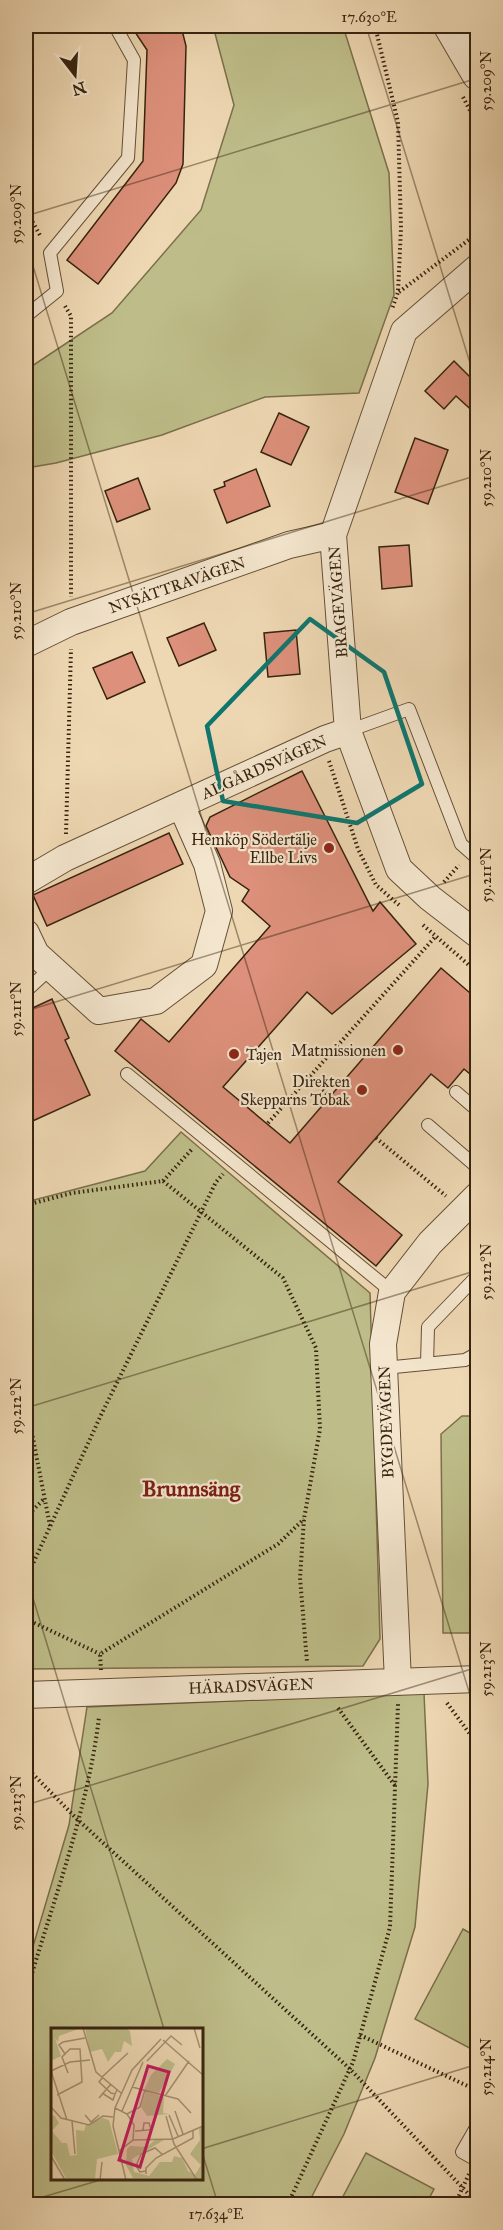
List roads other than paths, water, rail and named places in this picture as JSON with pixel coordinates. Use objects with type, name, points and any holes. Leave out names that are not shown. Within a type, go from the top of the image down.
[{"type":"street","points":[[450,26],[477,74]]},
{"type":"street","name":"BRAGEVÄGEN","points":[[477,267],[404,331],[333,535],[336,735],[399,869],[430,898],[477,935]]},
{"type":"street","name":"NYSÄTTRAVÄGEN","points":[[26,644],[71,622],[289,545],[333,535]]},
{"type":"street","name":"ALGÅRDSVÄGEN","points":[[26,881],[65,858],[336,735]]},
{"type":"street","name":"ALGÅRDSVÄGEN","points":[[34,954],[99,1011],[156,1001],[204,965],[219,911],[207,864],[181,805]]},
{"type":"street","name":"BYGDEVÄGEN","points":[[398,1682],[383,1344],[392,1292],[430,1244],[470,1203]]},
{"type":"street","name":"HÄRADSVÄGEN","points":[[26,1695],[101,1690],[477,1679]]},
{"type":"lane","points":[[26,316],[57,291],[50,254],[128,158],[134,60],[115,26]]},
{"type":"lane","points":[[336,735],[409,709],[461,844],[474,856]]},
{"type":"lane","points":[[26,992],[34,954]]},
{"type":"lane","points":[[127,1074],[392,1292]]},
{"type":"lane","points":[[456,1092],[477,1111]]},
{"type":"lane","points":[[428,1125],[477,1168]]},
{"type":"lane","points":[[427,1364],[428,1327],[477,1275]]},
{"type":"lane","points":[[384,1368],[465,1360],[477,1353]]},
{"type":"lane","points":[[477,2124],[462,2152],[477,2160]]},
{"type":"place","name":"Hemköp Södertälje Ellbe Livs","points":[[329,848]]},
{"type":"place","name":"Matmissionen","points":[[398,1050]]},
{"type":"place","name":"Tajen","points":[[234,1054]]},
{"type":"place","name":"Direkten Skepparns Tobak","points":[[362,1090]]},
{"type":"district","name":"Brunnsäng","points":[[191,1488]]}]
